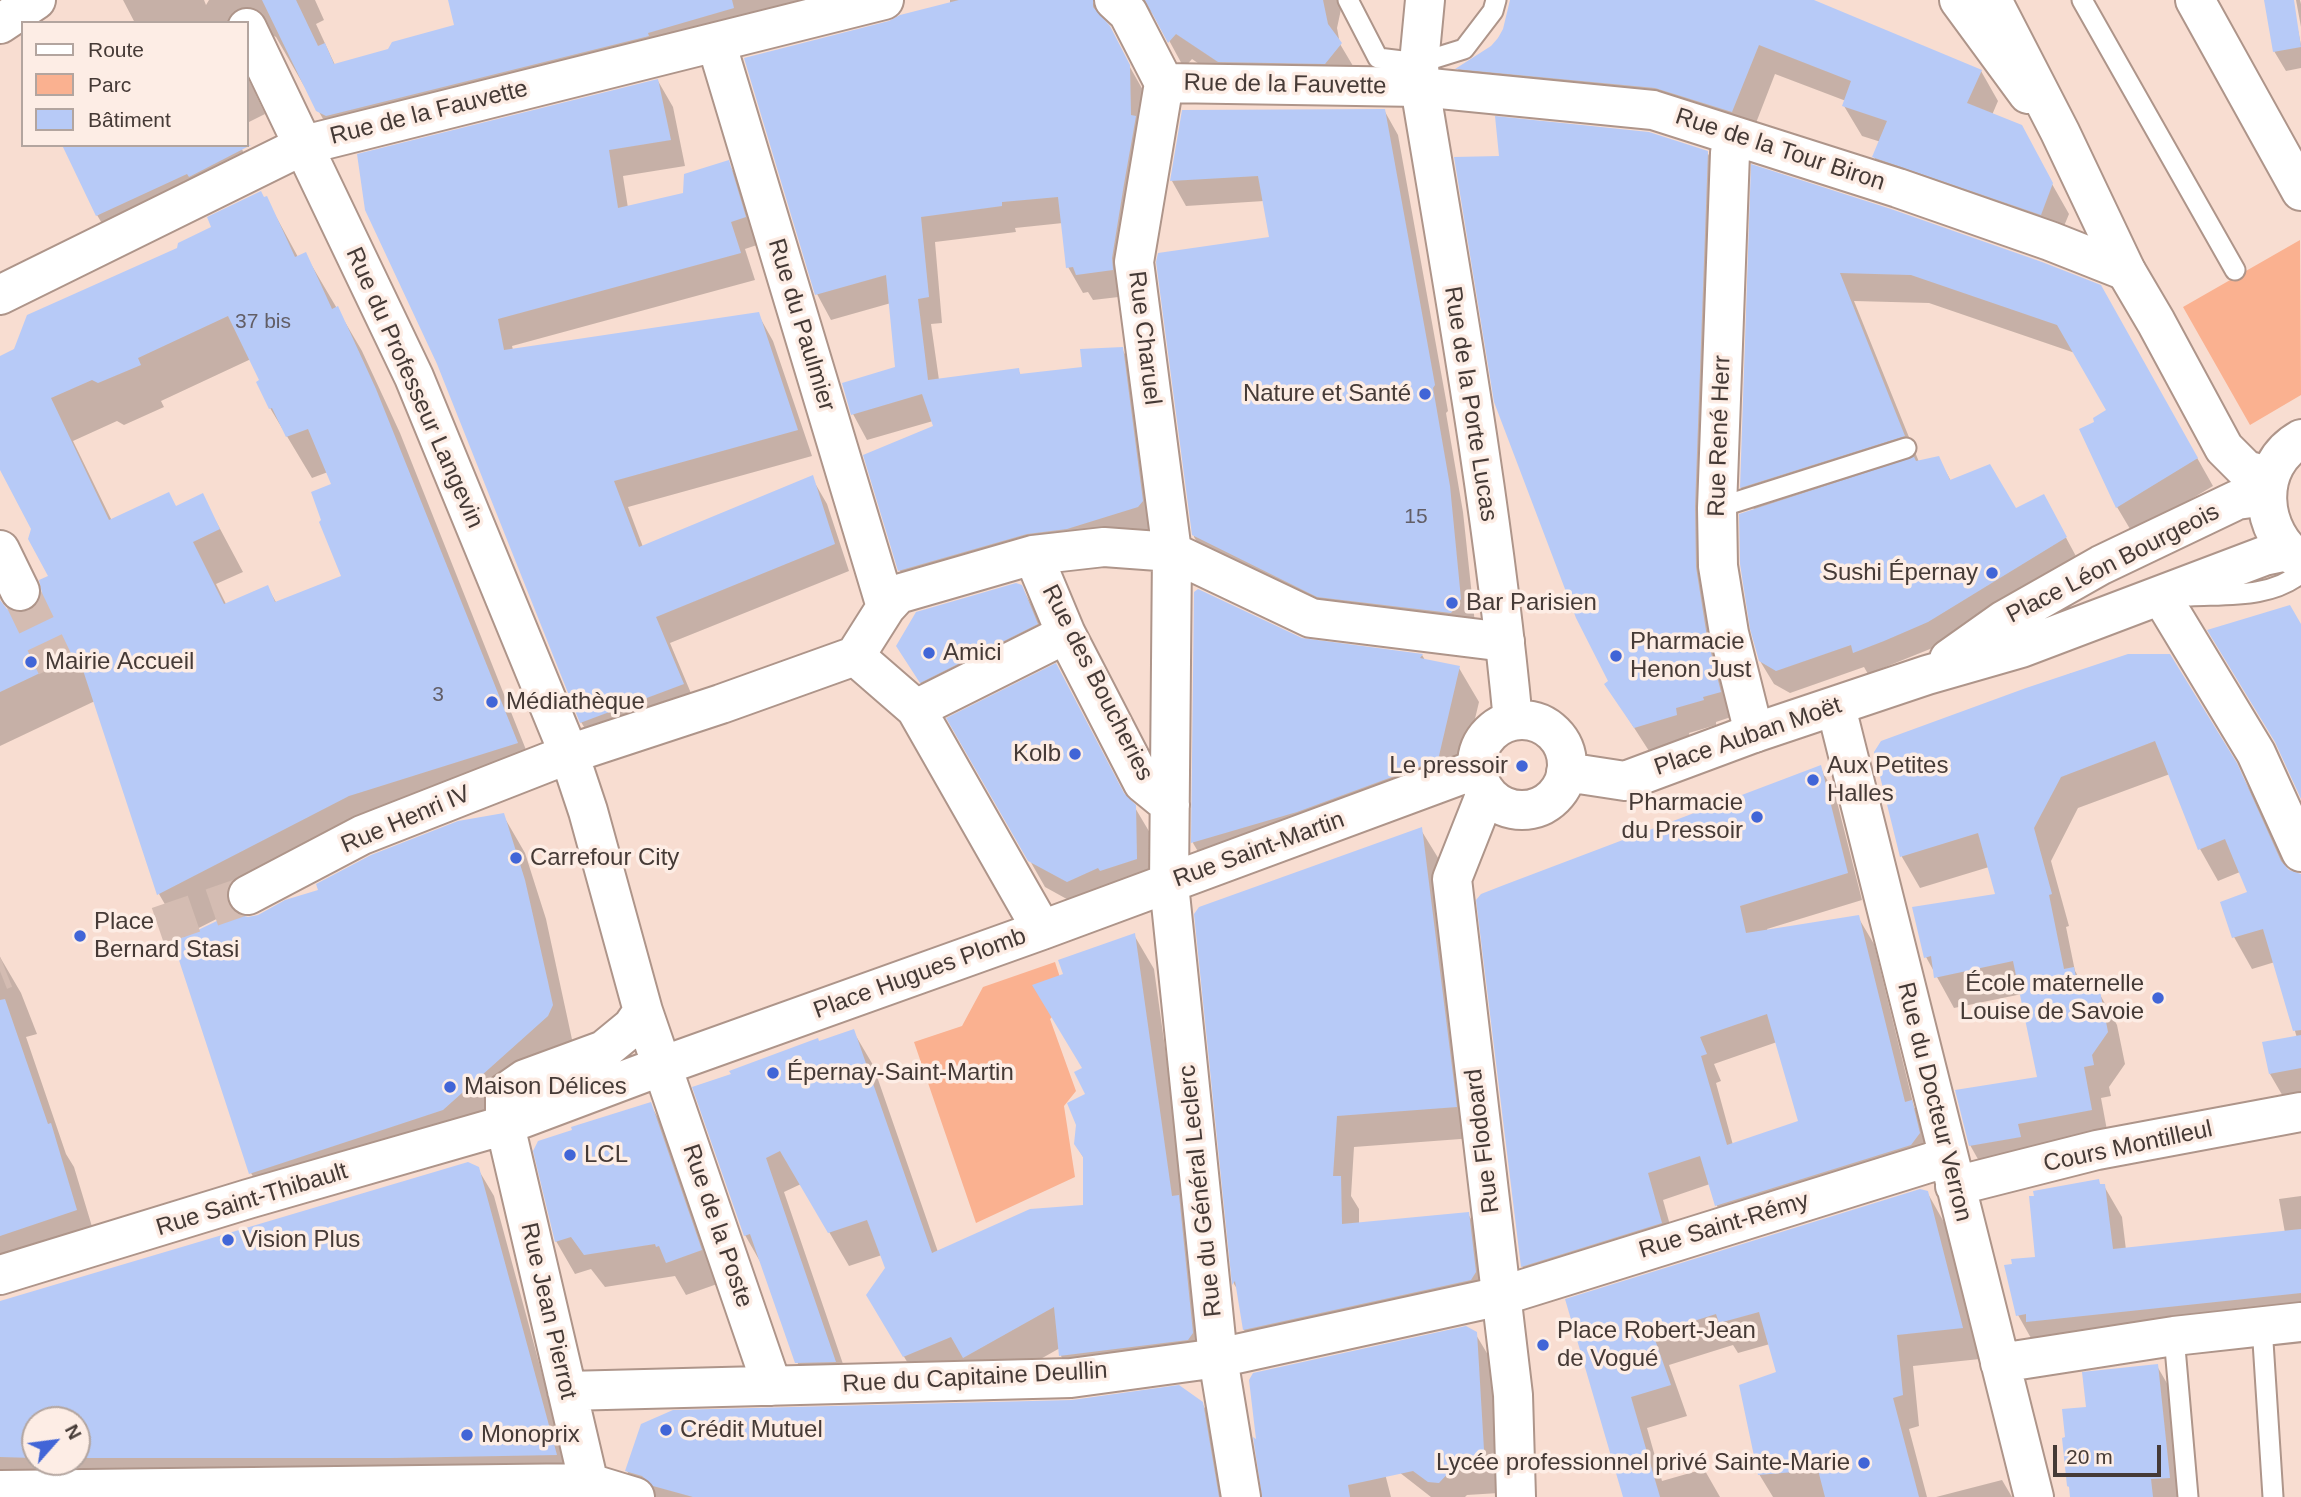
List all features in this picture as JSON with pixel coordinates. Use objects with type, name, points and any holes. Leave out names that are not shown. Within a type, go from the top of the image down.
[{"type":"street","points":[[0,24],[36,0]]},
{"type":"street","points":[[234,0],[243,21]]},
{"type":"street","name":"Rue de la Fauvette","points":[[1114,0],[1128,13],[1164,83],[1420,75]]},
{"type":"street","name":"Rue de la Porte Lucas","points":[[1425,0],[1420,75],[1475,423],[1513,721]]},
{"type":"street","points":[[1959,0],[2031,98],[2060,132]]},
{"type":"street","points":[[1992,0],[2060,132],[2126,271],[2224,448],[2268,487],[2281,457],[2301,439]]},
{"type":"street","points":[[2195,0],[2301,191]]},
{"type":"street","name":"Rue de la Fauvette","points":[[0,295],[304,145],[875,1]]},
{"type":"street","name":"Rue du Professeur Langevin","points":[[248,30],[414,377],[569,754]]},
{"type":"street","name":"Rue du Paulmier","points":[[716,42],[886,607]]},
{"type":"street","name":"Rue de la Tour Biron","points":[[1420,75],[1653,110],[1898,188],[2126,271]]},
{"type":"street","name":"Rue Charuel","points":[[1164,83],[1134,262],[1172,552]]},
{"type":"street","name":"Rue René Herr","points":[[1734,136],[1730,153],[1717,508],[1718,566],[1730,633],[1754,733]]},
{"type":"street","name":"Place Léon Bourgeois","points":[[1927,674],[2004,620],[2101,565],[2268,487],[2268,516],[2276,535],[2297,562]]},
{"type":"street","points":[[662,1066],[643,1012],[588,811],[569,754],[855,656],[886,607],[898,594],[1033,555],[1104,547],[1172,552],[1311,618],[1505,642]]},
{"type":"street","name":"Rue des Boucheries","points":[[1169,884],[1172,552]]},
{"type":"street","name":"Rue des Boucheries","points":[[1033,555],[1066,634],[1143,783],[1170,805]]},
{"type":"street","name":"Place Léon Bourgeois","points":[[1927,674],[2021,648],[2264,556],[2297,562]]},
{"type":"street","points":[[2161,596],[2256,753],[2301,852]]},
{"type":"street","points":[[916,709],[1066,634]]},
{"type":"street","name":"Place Hugues Plomb","points":[[662,1066],[1042,930],[916,709],[855,656]]},
{"type":"street","name":"Place Auban Moët","points":[[1566,772],[1625,781],[1754,733],[1927,674]]},
{"type":"street","name":"Rue du Docteur Verron","points":[[1836,706],[2034,1497]]},
{"type":"street","points":[[1527,720],[1541,724],[1552,732],[1561,744],[1566,758],[1566,772],[1562,785],[1545,804],[1533,809],[1507,808],[1482,781],[1478,756],[1490,733],[1501,725],[1527,720]]},
{"type":"street","name":"Rue Henri IV","points":[[248,895],[362,835],[569,754]]},
{"type":"street","name":"Rue Saint-Martin","points":[[1042,930],[1169,884],[1482,781]]},
{"type":"street","name":"Rue Flodoard","points":[[1482,781],[1452,879],[1513,1395],[1516,1497]]},
{"type":"street","name":"Rue du Général Leclerc","points":[[1169,884],[1218,1358],[1241,1497]]},
{"type":"street","points":[[505,1125],[505,1093],[525,1079],[604,1050],[632,1027],[643,1012]]},
{"type":"street","name":"Rue Saint-Thibault","points":[[0,1275],[248,1199],[505,1125],[662,1066]]},
{"type":"street","name":"Rue de la Poste","points":[[662,1066],[772,1386]]},
{"type":"street","name":"Cours Montilleul","points":[[1952,1172],[2097,1150],[2301,1112]]},
{"type":"street","name":"Rue Jean Pierrot","points":[[505,1125],[591,1490]]},
{"type":"street","name":"Rue Saint-Rémy","points":[[1501,1296],[1952,1172]]},
{"type":"street","name":"Rue du Capitaine Deullin","points":[[567,1391],[1071,1378],[1218,1358],[1501,1296]]},
{"type":"street","points":[[2000,1363],[2174,1336],[2301,1322]]},
{"type":"street","points":[[0,1490],[591,1490],[635,1497]]},
{"type":"lane","points":[[1348,0],[1378,58],[1420,75],[1464,49],[1493,11],[1496,0]]},
{"type":"lane","points":[[2082,0],[2235,270]]},
{"type":"lane","points":[[1717,508],[1906,449]]},
{"type":"lane","points":[[2262,1326],[2273,1497]]},
{"type":"lane","points":[[2174,1336],[2188,1497]]},
{"type":"green space","points":[[2300,240],[2301,395],[2250,425],[2183,307]]},
{"type":"green space","points":[[1055,962],[1068,1002],[1050,1019],[1076,1091],[1064,1106],[1075,1177],[976,1223],[914,1042],[962,1026],[983,987]]},
{"type":"building","points":[[262,0],[296,0],[318,46],[325,43],[334,64],[388,49],[392,42],[454,25],[448,0],[732,0],[734,8],[648,33],[649,36],[326,116],[316,111]]},
{"type":"building","points":[[959,0],[1093,0],[1093,7],[1110,26],[1130,65],[1131,115],[1136,116],[1112,258],[1113,270],[1076,275],[1073,267],[1066,268],[1058,197],[1002,202],[1002,206],[921,217],[929,297],[918,299],[928,380],[1019,368],[1020,374],[1082,367],[1080,349],[1123,347],[1143,501],[1138,507],[1067,529],[1027,534],[898,571],[863,455],[933,426],[922,394],[851,415],[842,383],[895,367],[886,275],[815,295],[744,58]]},
{"type":"building","points":[[1145,0],[1323,0],[1328,24],[1342,43],[1325,64],[1218,62],[1176,34],[1168,43]]},
{"type":"building","points":[[1510,0],[1814,0],[1982,70],[1967,103],[2022,125],[2053,183],[2041,215],[1872,157],[1887,121],[1842,106],[1851,81],[1759,45],[1732,112],[1655,88],[1455,69],[1491,46],[1498,38]]},
{"type":"building","points":[[2264,0],[2294,0],[2301,47],[2273,52]]},
{"type":"building","points":[[658,79],[671,140],[609,150],[618,208],[683,193],[684,174],[729,160],[746,217],[731,222],[741,253],[498,319],[504,350],[759,312],[798,430],[614,481],[639,547],[813,475],[835,544],[656,617],[684,684],[580,723],[437,364],[365,210],[357,154]]},
{"type":"building","points":[[1385,109],[1435,385],[1433,388],[1450,486],[1461,599],[1451,613],[1317,597],[1192,535],[1156,262],[1158,253],[1269,237],[1258,176],[1170,181],[1182,110]]},
{"type":"building","points":[[1495,116],[1649,132],[1708,151],[1695,507],[1696,567],[1707,637],[1721,692],[1676,708],[1677,715],[1634,728],[1604,684],[1608,681],[1576,618],[1494,402],[1454,157],[1499,156]]},
{"type":"building","points":[[63,147],[247,147],[189,177],[187,174],[96,216]]},
{"type":"building","points":[[1751,164],[1891,209],[2101,285],[2198,458],[2116,508],[2079,429],[2094,422],[2093,418],[2106,410],[2057,325],[1911,275],[1840,273],[1905,436],[1740,488]]},
{"type":"building","points":[[261,191],[264,197],[267,196],[295,257],[306,252],[332,309],[338,306],[376,389],[518,743],[349,796],[157,895],[78,655],[0,692],[0,600],[7,609],[18,613],[30,610],[38,603],[42,593],[39,580],[48,576],[28,539],[31,529],[0,470],[0,356],[14,349],[27,315],[177,248],[178,243],[211,227],[207,217]],"holes":[[[228,316],[259,380],[256,382],[286,437],[308,429],[331,484],[311,492],[321,520],[319,522],[341,576],[275,602],[268,585],[224,604],[193,542],[220,529],[203,493],[176,506],[169,492],[109,520],[51,398],[92,380],[98,383],[141,365],[138,358]]]},
{"type":"building","points":[[1939,456],[1950,480],[1990,464],[2016,508],[2044,494],[2067,537],[1928,622],[1884,641],[1853,653],[1851,645],[1776,671],[1759,661],[1750,629],[1740,564],[1739,514],[1914,457],[1916,461]]},
{"type":"building","points":[[1016,583],[1022,585],[1038,624],[920,683],[896,646],[916,612]]},
{"type":"building","points":[[1198,589],[1302,638],[1423,654],[1420,658],[1460,666],[1438,760],[1297,812],[1191,843],[1194,592]]},
{"type":"building","points":[[2290,605],[2301,624],[2301,799],[2275,742],[2207,630]]},
{"type":"building","points":[[2128,654],[2170,654],[2237,763],[2281,861],[2289,870],[2301,874],[2301,1030],[2293,1031],[2263,929],[2232,938],[2220,902],[2247,892],[2225,839],[2198,850],[2155,741],[2061,777],[2034,828],[2052,894],[2049,895],[2064,969],[2074,967],[2076,977],[2100,991],[2108,1032],[2092,1055],[2094,1065],[2084,1067],[2092,1110],[2018,1124],[2021,1137],[1969,1146],[1955,1090],[2037,1077],[2013,961],[1934,978],[1931,956],[1924,958],[1912,907],[1995,894],[1978,833],[1900,857],[1874,752],[1881,741]]},
{"type":"building","points":[[1056,663],[1124,793],[1136,805],[1137,859],[1100,871],[1098,868],[1067,882],[1028,861],[946,718]]},
{"type":"building","points":[[1821,765],[1848,873],[1740,906],[1746,933],[1859,915],[1905,1102],[1912,1100],[1920,1133],[1911,1145],[1715,1206],[1700,1156],[1648,1173],[1662,1223],[1521,1267],[1476,900],[1481,894]],"holes":[[[1767,1014],[1798,1121],[1727,1145],[1701,1056],[1707,1054],[1700,1037]]]},
{"type":"building","points":[[504,813],[525,880],[553,1005],[548,1016],[443,1110],[249,1174],[173,942],[221,919],[238,914],[248,917],[258,915],[285,900],[318,890],[316,884],[371,855],[458,821]]},
{"type":"building","points":[[1422,827],[1457,1107],[1337,1116],[1333,1176],[1341,1176],[1342,1224],[1469,1212],[1476,1272],[1471,1280],[1243,1330],[1235,1281],[1232,1285],[1194,914],[1199,907]]},
{"type":"building","points":[[1135,933],[1172,1196],[1179,1195],[1193,1333],[1188,1340],[1059,1356],[1054,1307],[963,1358],[951,1337],[903,1357],[866,1295],[885,1268],[867,1220],[828,1233],[780,1151],[766,1158],[836,1362],[795,1363],[750,1234],[744,1236],[692,1087],[818,1038],[819,1041],[854,1029],[932,1253],[1030,1209],[1083,1205],[1083,1157],[1074,1144],[1076,1125],[1067,1103],[1085,1094],[1074,1072],[1082,1068],[1032,985],[1063,974],[1058,960]]},
{"type":"building","points":[[5,999],[48,1124],[51,1123],[77,1210],[0,1236],[0,1000]]},
{"type":"building","points":[[2301,1035],[2301,1068],[2269,1074],[2262,1042]]},
{"type":"building","points":[[651,1102],[702,1250],[666,1263],[659,1246],[656,1247],[655,1244],[584,1255],[571,1237],[555,1242],[533,1151],[538,1141],[572,1130],[571,1127]]},
{"type":"building","points":[[468,1162],[479,1167],[557,1455],[91,1458],[91,1406],[21,1406],[21,1458],[0,1457],[0,1301]]},
{"type":"building","points":[[2099,1179],[2100,1184],[2105,1184],[2113,1249],[2301,1229],[2301,1293],[2026,1322],[2026,1314],[2016,1316],[2004,1265],[2012,1264],[2011,1259],[2035,1257],[2029,1196],[2034,1196],[2033,1191]]},
{"type":"building","points":[[1920,1189],[1928,1191],[1963,1328],[1897,1335],[1903,1395],[1893,1398],[1919,1497],[1825,1497],[1818,1470],[1758,1475],[1739,1385],[1776,1372],[1759,1312],[1719,1323],[1716,1314],[1653,1334],[1671,1385],[1631,1397],[1660,1497],[1623,1497],[1565,1299]]},
{"type":"building","points":[[1466,1326],[1477,1332],[1485,1467],[1452,1469],[1439,1483],[1428,1482],[1413,1471],[1348,1485],[1350,1497],[1262,1497],[1253,1437],[1256,1439],[1249,1380],[1253,1373]]},
{"type":"building","points":[[2158,1364],[2170,1478],[2151,1479],[2153,1497],[2070,1497],[2062,1438],[2065,1437],[2062,1409],[2086,1407],[2082,1372]]},
{"type":"building","points":[[1179,1385],[1203,1402],[1219,1497],[693,1497],[653,1486],[642,1476],[625,1471],[641,1424],[673,1410],[1072,1400]]},
{"type":"tunnel","points":[[20,591],[56,666]]},
{"type":"tunnel","points":[[158,926],[248,895]]},
{"type":"tunnel","points":[[0,971],[5,969]]},
{"type":"place","name":"Nature et Santé","points":[[1425,394]]},
{"type":"place","name":"Sushi Épernay","points":[[1992,573]]},
{"type":"place","name":"Bar Parisien","points":[[1452,603]]},
{"type":"place","name":"Amici","points":[[929,653]]},
{"type":"place","name":"Pharmacie Henon Just","points":[[1616,656]]},
{"type":"place","name":"Mairie Accueil","points":[[31,662]]},
{"type":"place","name":"Médiathèque","points":[[492,702]]},
{"type":"place","name":"Kolb","points":[[1075,754]]},
{"type":"place","name":"Le pressoir","points":[[1522,766]]},
{"type":"place","name":"Aux Petites Halles","points":[[1813,780]]},
{"type":"place","name":"Pharmacie du Pressoir","points":[[1757,817]]},
{"type":"place","name":"Carrefour City","points":[[516,858]]},
{"type":"place","name":"Place Bernard Stasi","points":[[80,936]]},
{"type":"place","name":"École maternelle Louise de Savoie","points":[[2158,998]]},
{"type":"place","name":"Épernay-Saint-Martin","points":[[773,1073]]},
{"type":"place","name":"Maison Délices","points":[[450,1087]]},
{"type":"place","name":"LCL","points":[[570,1155]]},
{"type":"place","name":"Vision Plus","points":[[228,1240]]},
{"type":"place","name":"Place Robert-Jean de Vogué","points":[[1543,1345]]},
{"type":"place","name":"Crédit Mutuel","points":[[666,1430]]},
{"type":"place","name":"Monoprix","points":[[467,1435]]},
{"type":"place","name":"Lycée professionnel privé Sainte-Marie","points":[[1864,1463]]}]
